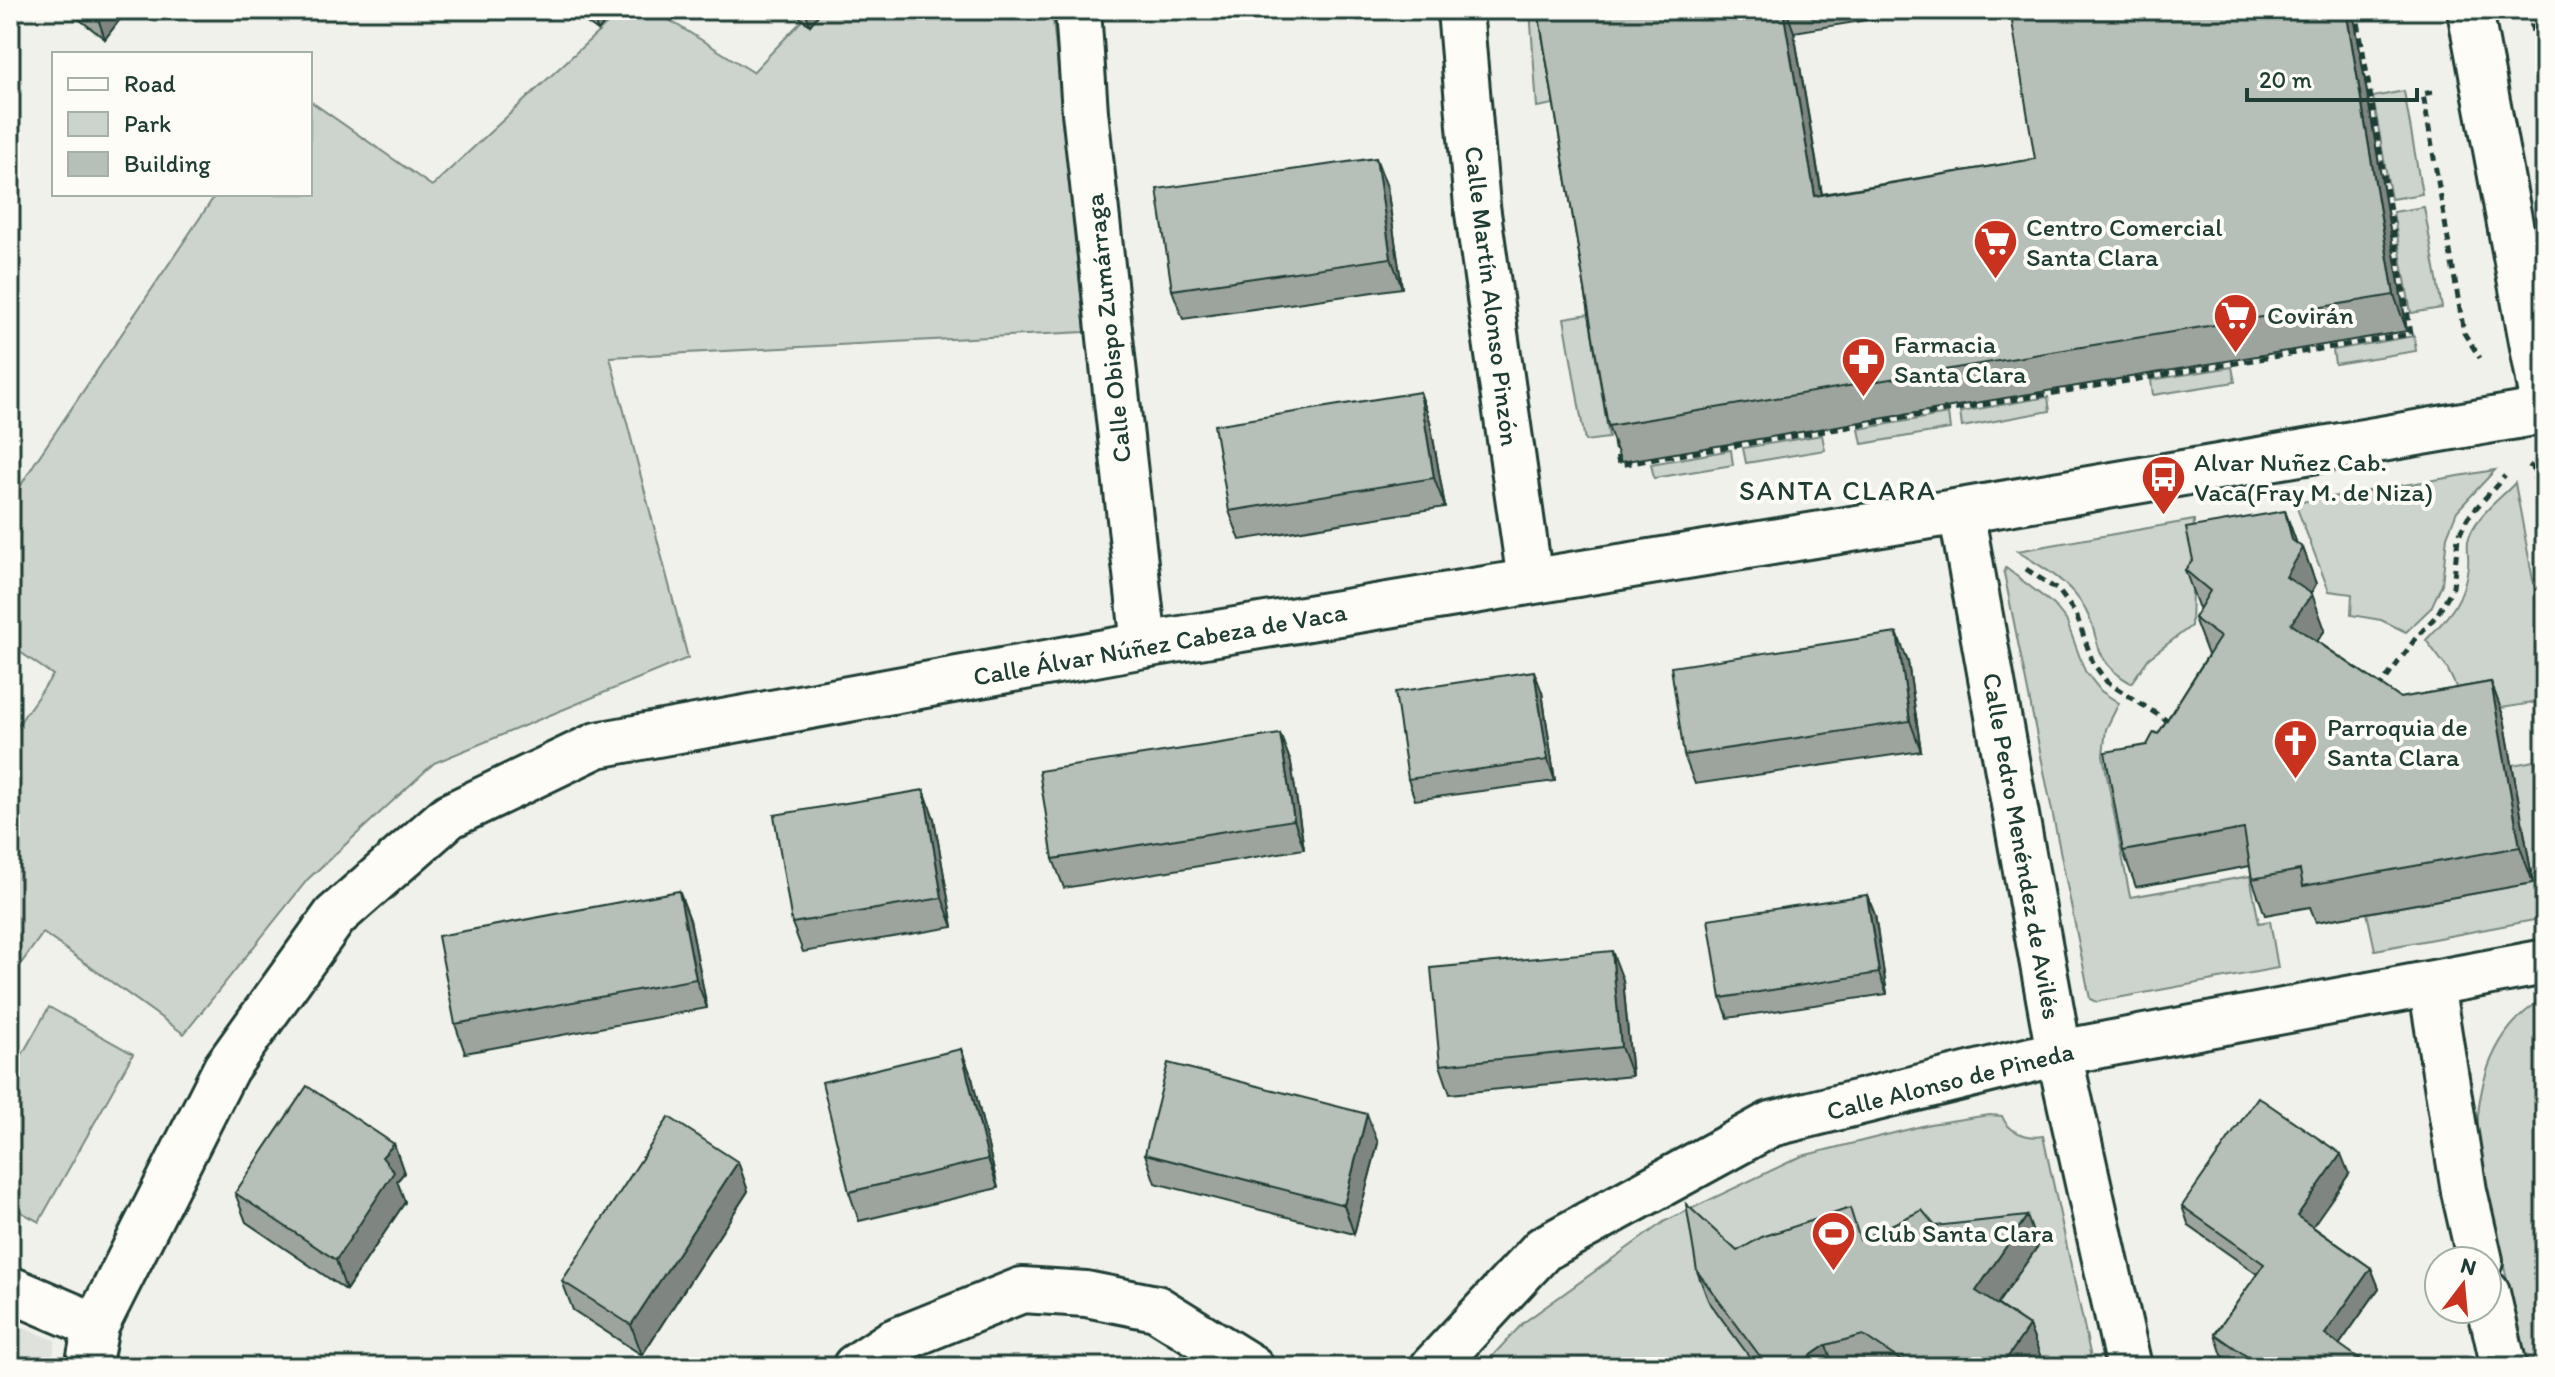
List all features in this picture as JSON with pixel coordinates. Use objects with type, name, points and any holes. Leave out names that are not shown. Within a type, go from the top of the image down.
[{"type":"street","name":"Calle Obispo Zumárraga","points":[[1078,10],[1086,128],[1144,645]]},
{"type":"street","name":"Calle Martín Alonso Pinzón","points":[[1460,10],[1477,206],[1530,581]]},
{"type":"street","points":[[2470,10],[2545,411]]},
{"type":"street","name":"Calle Álvar Núñez Cabeza de Vaca","points":[[92,1347],[226,1068],[335,916],[449,816],[597,745],[1144,645],[1961,511],[2545,411]]},
{"type":"street","name":"Calle Pedro Menéndez de Avilés","points":[[1961,511],[2059,1053],[2129,1367]]},
{"type":"street","name":"Calle Alonso de Pineda","points":[[1433,1367],[1543,1249],[1771,1124],[2059,1053],[2545,962]]},
{"type":"street","points":[[2431,984],[2464,1191],[2476,1245]]},
{"type":"street","points":[[10,1289],[92,1347]]},
{"type":"street","points":[[855,1367],[893,1342],[1022,1290],[1086,1294],[1156,1308],[1251,1367]]},
{"type":"street","points":[[2494,1325],[2504,1367]]},
{"type":"path","points":[[1614,434],[1619,465],[2411,334],[2356,10]]},
{"type":"path","points":[[2445,90],[2423,94],[2464,333],[2487,369]]},
{"type":"path","points":[[2523,460],[2533,468],[2545,533]]},
{"type":"path","points":[[2375,695],[2416,638],[2437,615],[2453,587],[2458,537],[2468,517],[2505,476]]},
{"type":"path","points":[[2024,567],[2059,591],[2076,614],[2093,663],[2107,682],[2181,730]]},
{"type":"shaded area","points":[[10,1321],[56,1341],[50,1367],[10,1367]]},
{"type":"green space","points":[[622,10],[653,10],[753,72],[812,10],[1052,10],[1085,332],[610,357],[688,658],[434,763],[308,879],[184,1034],[43,933],[10,979],[10,736],[53,675],[10,645],[10,503],[215,196],[312,196],[312,102],[432,186]]},
{"type":"green space","points":[[1530,10],[1538,10],[1554,104],[1537,107]]},
{"type":"green space","points":[[2404,91],[2422,194],[2391,199],[2373,97]]},
{"type":"green space","points":[[2424,207],[2442,308],[2411,313],[2393,212]]},
{"type":"green space","points":[[1589,314],[1609,438],[1585,441],[1564,318]]},
{"type":"green space","points":[[2414,336],[2416,351],[2335,364],[2333,350]]},
{"type":"green space","points":[[2232,367],[2235,382],[2153,395],[2151,380]]},
{"type":"green space","points":[[2048,397],[2050,411],[1962,427],[1960,412]]},
{"type":"green space","points":[[1948,414],[1950,429],[1862,444],[1859,429]]},
{"type":"green space","points":[[1822,435],[1825,450],[1746,463],[1743,448]]},
{"type":"green space","points":[[1731,450],[1733,465],[1654,478],[1651,464]]},
{"type":"green space","points":[[2495,470],[2457,511],[2447,536],[2442,584],[2431,608],[2406,632],[2381,620],[2351,615],[2352,594],[2329,591],[2295,503]]},
{"type":"green space","points":[[2515,483],[2545,645],[2545,701],[2502,708],[2483,696],[2460,695],[2447,668],[2426,640],[2448,615],[2463,589],[2468,566],[2468,541],[2475,524]]},
{"type":"green space","points":[[2194,520],[2191,626],[2149,658],[2131,683],[2108,665],[2087,613],[2074,593],[2051,573],[2017,551]]},
{"type":"green space","points":[[2006,568],[2054,605],[2066,620],[2085,671],[2101,691],[2119,703],[2106,729],[2103,755],[2130,897],[2250,876],[2259,923],[2270,921],[2278,968],[2096,1002],[2090,999],[2004,573]]},
{"type":"green space","points":[[2545,759],[2545,918],[2375,950],[2367,913],[2532,883],[2512,765]]},
{"type":"green space","points":[[2545,998],[2545,1367],[2528,1367],[2503,1262],[2503,1245],[2499,1245],[2478,1158],[2478,1112],[2488,1067],[2510,1028]]},
{"type":"green space","points":[[49,1007],[133,1054],[39,1222],[10,1206],[10,1076]]},
{"type":"green space","name":"Club Santa Clara","points":[[1989,1115],[2002,1116],[2019,1133],[2043,1136],[2093,1367],[1482,1367],[1523,1323],[1665,1221],[1802,1156],[1930,1124]]},
{"type":"building","name":"Centro Comercial Santa Clara","points":[[1538,10],[1783,10],[1815,196],[2035,159],[2010,10],[2346,10],[2394,295],[1608,426]]},
{"type":"building","points":[[1376,158],[1391,258],[1172,290],[1157,189]]},
{"type":"building","points":[[1420,392],[1434,478],[1229,511],[1214,425]]},
{"type":"building","points":[[2285,511],[2292,540],[2303,548],[2286,577],[2312,594],[2291,624],[2400,698],[2491,682],[2520,847],[2303,886],[2300,870],[2252,879],[2244,829],[2123,851],[2105,752],[2147,745],[2154,732],[2158,734],[2220,637],[2194,618],[2210,591],[2185,570],[2193,560],[2186,528]]},
{"type":"building","points":[[1897,633],[1910,721],[1684,755],[1671,667]]},
{"type":"building","points":[[1534,671],[1548,760],[1408,779],[1395,692]]},
{"type":"building","points":[[1280,734],[1294,820],[1053,859],[1039,771]]},
{"type":"building","points":[[924,790],[942,898],[792,923],[774,815]]},
{"type":"building","points":[[679,891],[696,979],[455,1024],[438,936]]},
{"type":"building","points":[[1867,895],[1879,973],[1721,998],[1708,919]]},
{"type":"building","points":[[1612,951],[1621,1047],[1440,1065],[1431,968]]},
{"type":"building","points":[[961,1049],[988,1159],[849,1192],[822,1082]]},
{"type":"building","points":[[1168,1063],[1367,1114],[1344,1205],[1145,1154]]},
{"type":"building","points":[[307,1086],[394,1144],[382,1157],[394,1172],[336,1260],[235,1193]]},
{"type":"building","points":[[2258,1097],[2341,1154],[2297,1216],[2371,1268],[2325,1334],[2371,1367],[2262,1367],[2215,1334],[2264,1264],[2182,1206]]},
{"type":"building","points":[[669,1117],[738,1162],[631,1325],[562,1281]]},
{"type":"building","points":[[1686,1204],[1737,1251],[1762,1237],[1850,1208],[1860,1240],[1922,1210],[1935,1226],[2027,1216],[1976,1291],[2029,1326],[2001,1367],[1934,1367],[1926,1362],[1903,1362],[1863,1335],[1826,1345],[1794,1367],[1768,1367],[1697,1271]]},
{"type":"place","name":"Centro Comercial Santa Clara","points":[[1995,281]]},
{"type":"place","name":"Covirán","points":[[2236,354]]},
{"type":"place","name":"Farmacia Santa Clara","points":[[1863,398]]},
{"type":"place","name":"Alvar Nuñez Cab. Vaca(Fray M. de Niza)","points":[[2163,516]]},
{"type":"place","name":"Parroquia de Santa Clara","points":[[2296,781]]},
{"type":"place","name":"Club Santa Clara","points":[[1833,1272]]},
{"type":"district","name":"SANTA CLARA","points":[[1838,490]]}]
